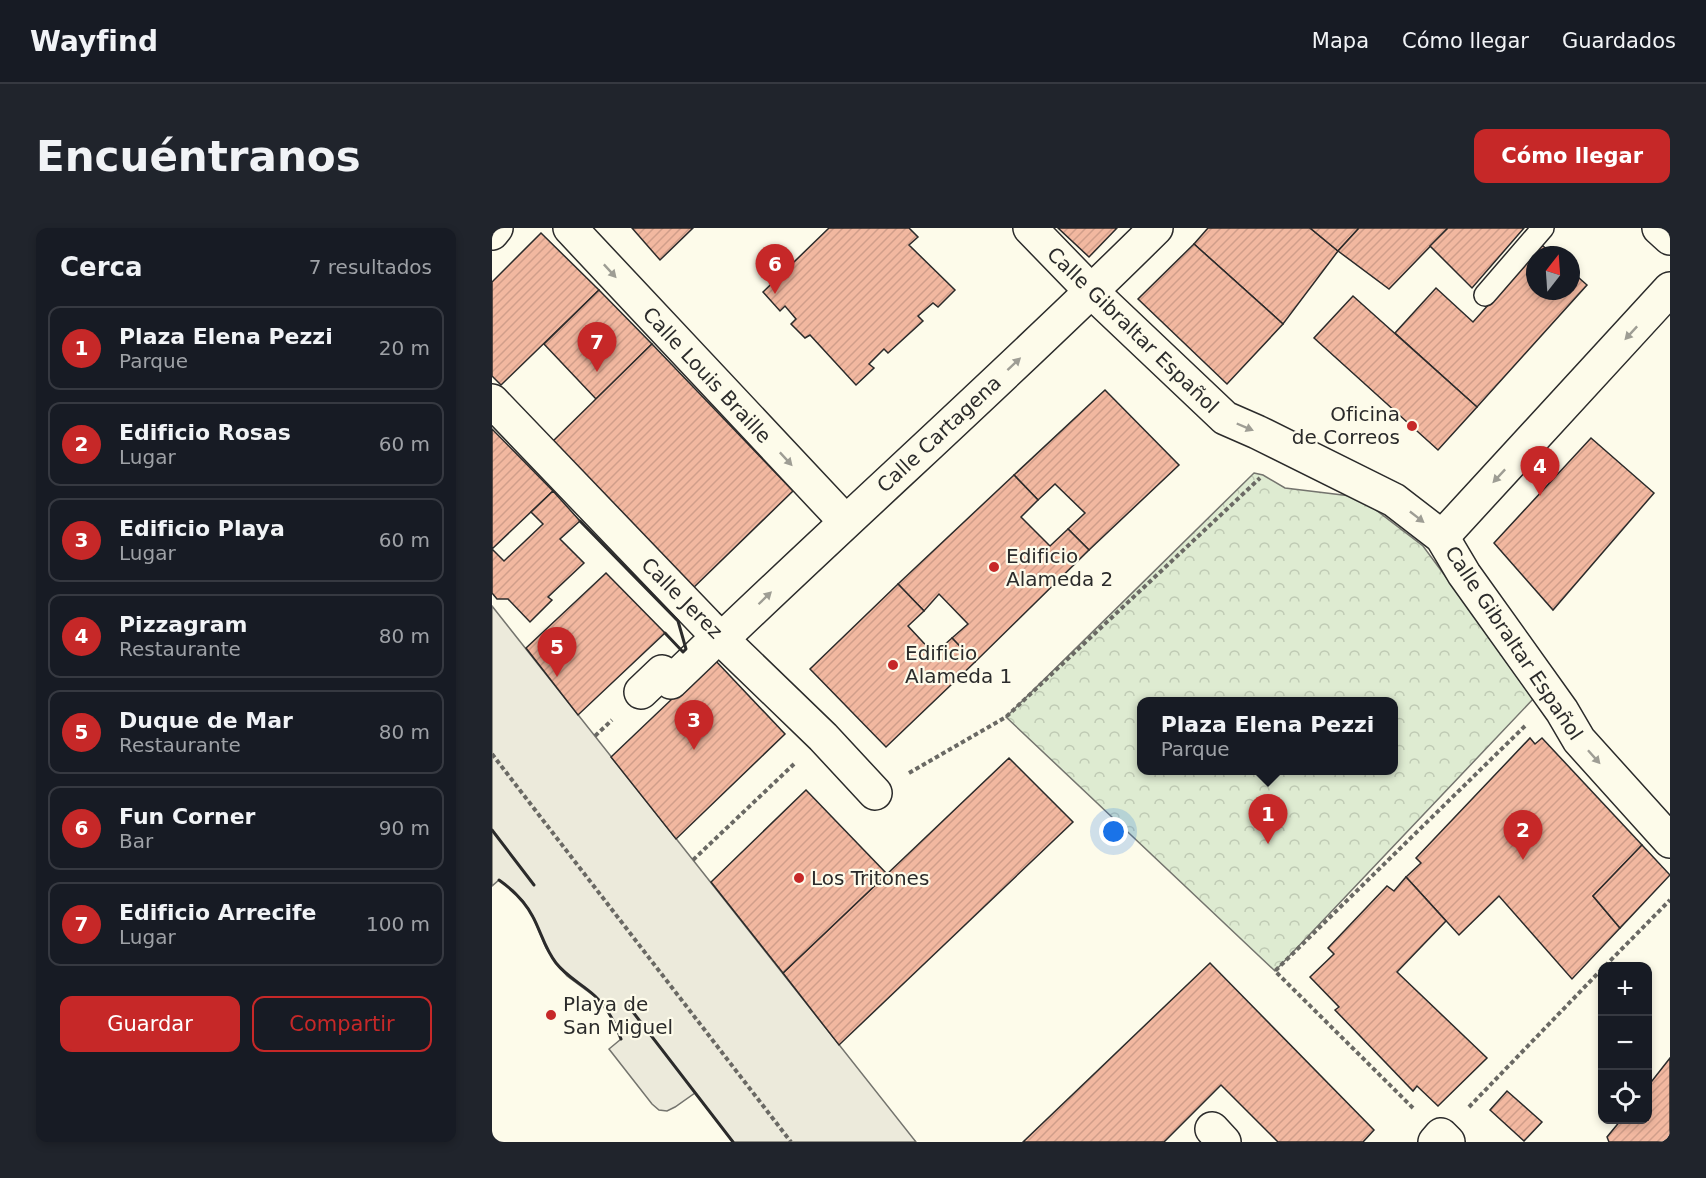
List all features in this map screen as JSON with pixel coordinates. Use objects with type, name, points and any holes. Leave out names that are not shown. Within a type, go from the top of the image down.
[{"type":"street","points":[[492,233],[496,228]]},
{"type":"street","name":"Calle Louis Braille","points":[[570,228],[845,521]]},
{"type":"street","name":"Calle Gibraltar Español","points":[[1030,228],[1092,292],[1225,418],[1395,500],[1443,537],[1464,574],[1562,711],[1578,740],[1670,841]]},
{"type":"street","name":"Calle Cartagena","points":[[641,692],[662,672],[671,682],[721,637],[1092,292],[1156,228]]},
{"type":"street","points":[[1659,228],[1670,238]]},
{"type":"street","points":[[1443,537],[1670,289]]},
{"type":"street","name":"Calle Jerez","points":[[492,401],[721,637],[823,737],[875,793]]},
{"type":"lane","points":[[1485,295],[1543,228]]},
{"type":"path","points":[[875,793],[1006,717],[1263,475]]},
{"type":"path","points":[[1528,723],[1275,971],[1441,1140],[1598,974]]},
{"type":"path","points":[[693,860],[823,737]]},
{"type":"path","points":[[492,754],[791,1142]]},
{"type":"path","points":[[1610,962],[1670,900]]},
{"type":"green space","points":[[1254,473],[1263,475],[1285,488],[1359,497],[1423,546],[1535,697],[1275,971],[1006,717]]},
{"type":"shaded area","points":[[492,606],[916,1142],[733,1142],[695,1093],[667,1111],[659,1110],[652,1104],[609,1049],[621,1039],[606,1008],[567,976],[556,963],[546,948],[533,917],[513,890],[499,880],[492,886]]},
{"type":"building","points":[[632,228],[693,228],[660,260]]},
{"type":"building","points":[[829,228],[909,228],[918,237],[909,245],[955,290],[938,307],[933,303],[918,316],[923,321],[888,353],[884,349],[869,364],[874,368],[856,385],[810,335],[805,338],[791,324],[796,319],[785,306],[780,311],[763,292]]},
{"type":"building","points":[[1058,228],[1117,228],[1089,257]]},
{"type":"building","points":[[1208,228],[1310,228],[1338,251],[1283,324],[1194,244]]},
{"type":"building","points":[[1310,228],[1359,228],[1338,251]]},
{"type":"building","points":[[1359,228],[1448,228],[1389,289],[1338,251]]},
{"type":"building","points":[[1448,228],[1524,228],[1472,288],[1430,246]]},
{"type":"building","points":[[541,233],[599,290],[501,385],[492,376],[492,282]]},
{"type":"building","points":[[1194,244],[1283,324],[1227,384],[1138,299]]},
{"type":"building","points":[[1526,263],[1526,300],[1573,300],[1477,407],[1395,333],[1436,288],[1473,322]]},
{"type":"building","points":[[1580,279],[1587,285],[1580,293]]},
{"type":"building","points":[[599,290],[652,344],[596,399],[544,344]]},
{"type":"building","points":[[1353,296],[1477,407],[1438,450],[1314,338]]},
{"type":"building","points":[[652,344],[793,491],[689,592],[551,443]]},
{"type":"building","points":[[1105,390],[1179,465],[1089,550],[1068,529],[1085,513],[1055,484],[1038,500],[1014,475]]},
{"type":"building","points":[[492,429],[553,491],[492,549]]},
{"type":"building","points":[[1591,438],[1654,493],[1553,610],[1494,543]]},
{"type":"building","name":"Edificio Alameda 2","points":[[1014,475],[1038,500],[1021,517],[1050,546],[1068,529],[1089,550],[975,662],[952,638],[968,624],[939,594],[924,611],[898,584]]},
{"type":"building","points":[[553,491],[580,521],[560,539],[584,563],[548,597],[552,600],[530,622],[508,599],[497,599],[492,593],[492,549],[504,561],[543,524],[531,512]]},
{"type":"building","points":[[606,573],[665,633],[578,715],[526,648]]},
{"type":"building","name":"Edificio Alameda 1","points":[[898,584],[924,611],[908,626],[934,654],[952,638],[975,662],[886,747],[810,669]]},
{"type":"building","points":[[714,659],[785,734],[676,839],[611,757]]},
{"type":"building","points":[[1530,738],[1535,744],[1542,738],[1642,845],[1593,896],[1620,928],[1572,979],[1499,896],[1459,935],[1406,877],[1421,863],[1416,858]]},
{"type":"building","points":[[1009,758],[1073,822],[839,1045],[783,973]]},
{"type":"building","name":"Los Tritones","points":[[806,790],[887,874],[783,973],[711,882]]},
{"type":"building","points":[[1642,845],[1670,875],[1620,928],[1593,896]]},
{"type":"building","points":[[1406,877],[1446,921],[1397,972],[1487,1058],[1438,1106],[1417,1086],[1413,1091],[1335,1010],[1339,1007],[1310,977],[1334,954],[1328,948],[1387,886],[1394,891]]},
{"type":"building","points":[[1210,963],[1374,1130],[1363,1142],[1278,1142],[1221,1085],[1164,1142],[1023,1142]]},
{"type":"building","points":[[1670,1058],[1670,1142],[1609,1142],[1607,1137],[1618,1124],[1652,1124],[1652,1081]]},
{"type":"building","points":[[1507,1091],[1542,1122],[1524,1141],[1490,1110]]},
{"type":"wall","points":[[580,521],[678,621],[686,649],[683,652],[665,633]]},
{"type":"wall","points":[[492,830],[534,885]]},
{"type":"wall","points":[[499,880],[526,906],[556,963],[604,1005],[621,1039]]},
{"type":"wall","points":[[626,1003],[733,1142]]},
{"type":"place","name":"Fun Corner","points":[[775,294]]},
{"type":"place","name":"Edificio Arrecife","points":[[597,372]]},
{"type":"place","name":"Oficina de Correos","points":[[1412,426]]},
{"type":"place","name":"Pizzagram","points":[[1540,496]]},
{"type":"place","name":"Edificio Alameda 2","points":[[994,567]]},
{"type":"place","name":"Edificio Alameda 1","points":[[893,665]]},
{"type":"place","name":"Duque de Mar","points":[[557,677]]},
{"type":"place","name":"Edificio Playa","points":[[694,750]]},
{"type":"place","name":"Plaza Elena Pezzi","points":[[1268,844]]},
{"type":"place","name":"Edificio Rosas","points":[[1523,860]]},
{"type":"place","name":"Los Tritones","points":[[799,878]]},
{"type":"place","name":"Playa de San Miguel","points":[[551,1015]]}]
